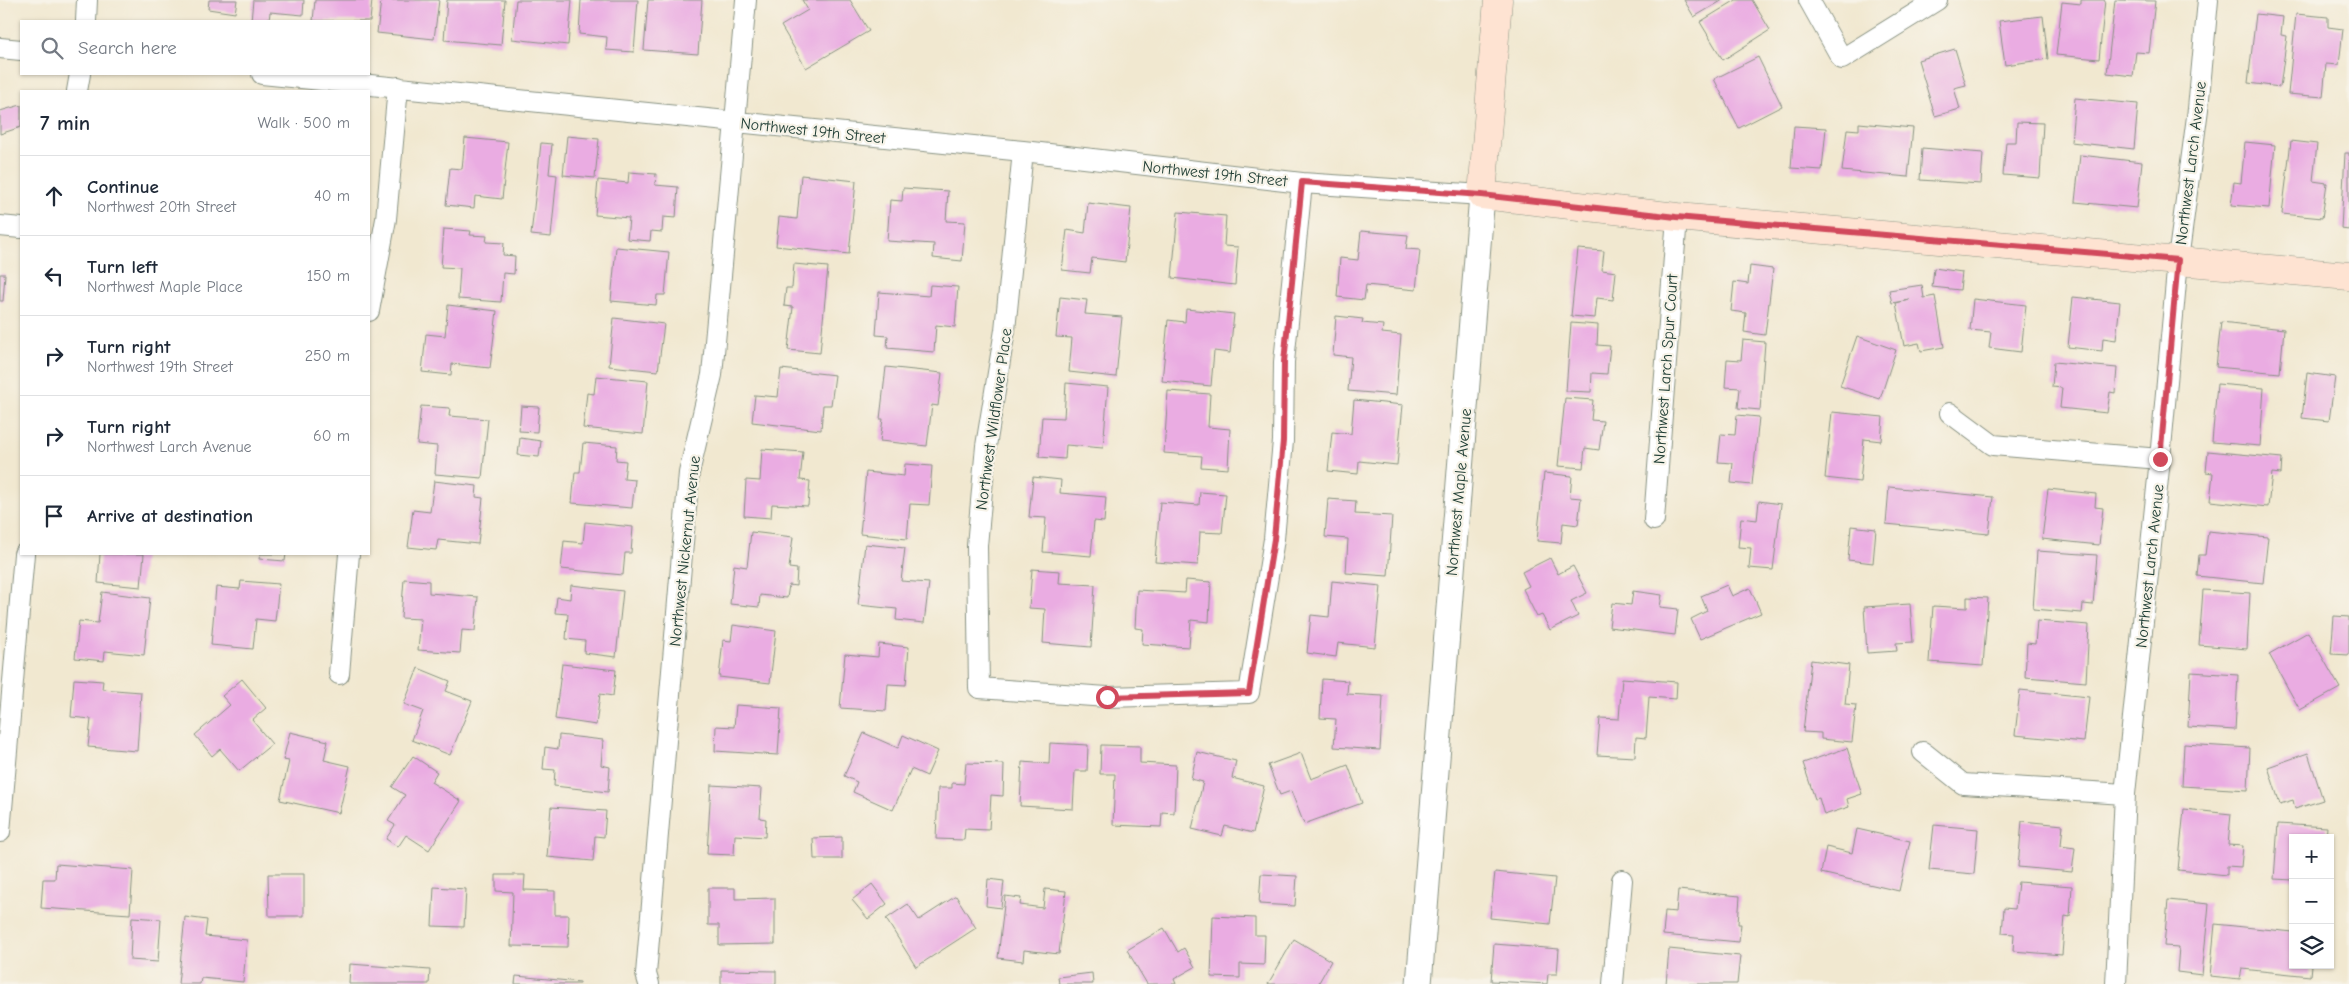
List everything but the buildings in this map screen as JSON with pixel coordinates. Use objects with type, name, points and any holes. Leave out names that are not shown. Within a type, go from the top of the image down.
[{"type":"main road","name":"Northwest Maple Avenue","points":[[1482,195],[1498,0]]},
{"type":"main road","name":"Northwest 19th Street","points":[[1482,195],[1676,217],[2349,276]]},
{"type":"street","points":[[86,20],[87,0]]},
{"type":"street","name":"Northwest Nickernut Avenue","points":[[650,984],[646,974],[646,964],[689,473],[712,375],[746,0]]},
{"type":"street","points":[[1809,0],[1842,59],[1937,0]]},
{"type":"street","name":"Northwest Larch Avenue","points":[[2116,984],[2126,794],[2178,260],[2198,110],[2208,0]]},
{"type":"street","points":[[0,48],[20,50]]},
{"type":"street","points":[[77,90],[80,75]]},
{"type":"street","name":"Northwest 19th Street","points":[[272,75],[1022,151],[1302,182],[1482,195]]},
{"type":"street","points":[[370,305],[386,220],[398,87]]},
{"type":"street","name":"Northwest Wildflower Place","points":[[1022,151],[1005,330],[986,446],[977,546],[980,688],[1107,697],[1249,693],[1274,539],[1283,441],[1284,362],[1302,182]]},
{"type":"street","name":"Northwest Maple Avenue","points":[[1419,984],[1482,195]]},
{"type":"street","name":"Northwest Larch Spur Court","points":[[1654,520],[1676,217]]},
{"type":"street","points":[[0,226],[20,228]]},
{"type":"street","points":[[1950,413],[1993,445],[2160,459]]},
{"type":"street","points":[[0,832],[24,555]]},
{"type":"street","points":[[339,674],[349,555]]},
{"type":"street","points":[[1923,752],[1963,784],[2126,794]]},
{"type":"street","points":[[1613,984],[1622,880]]},
{"type":"route","points":[[1107,697],[1249,693],[1274,539],[1283,441],[1284,362],[1302,182],[1482,195],[1676,217],[2178,260],[2160,459]]}]
